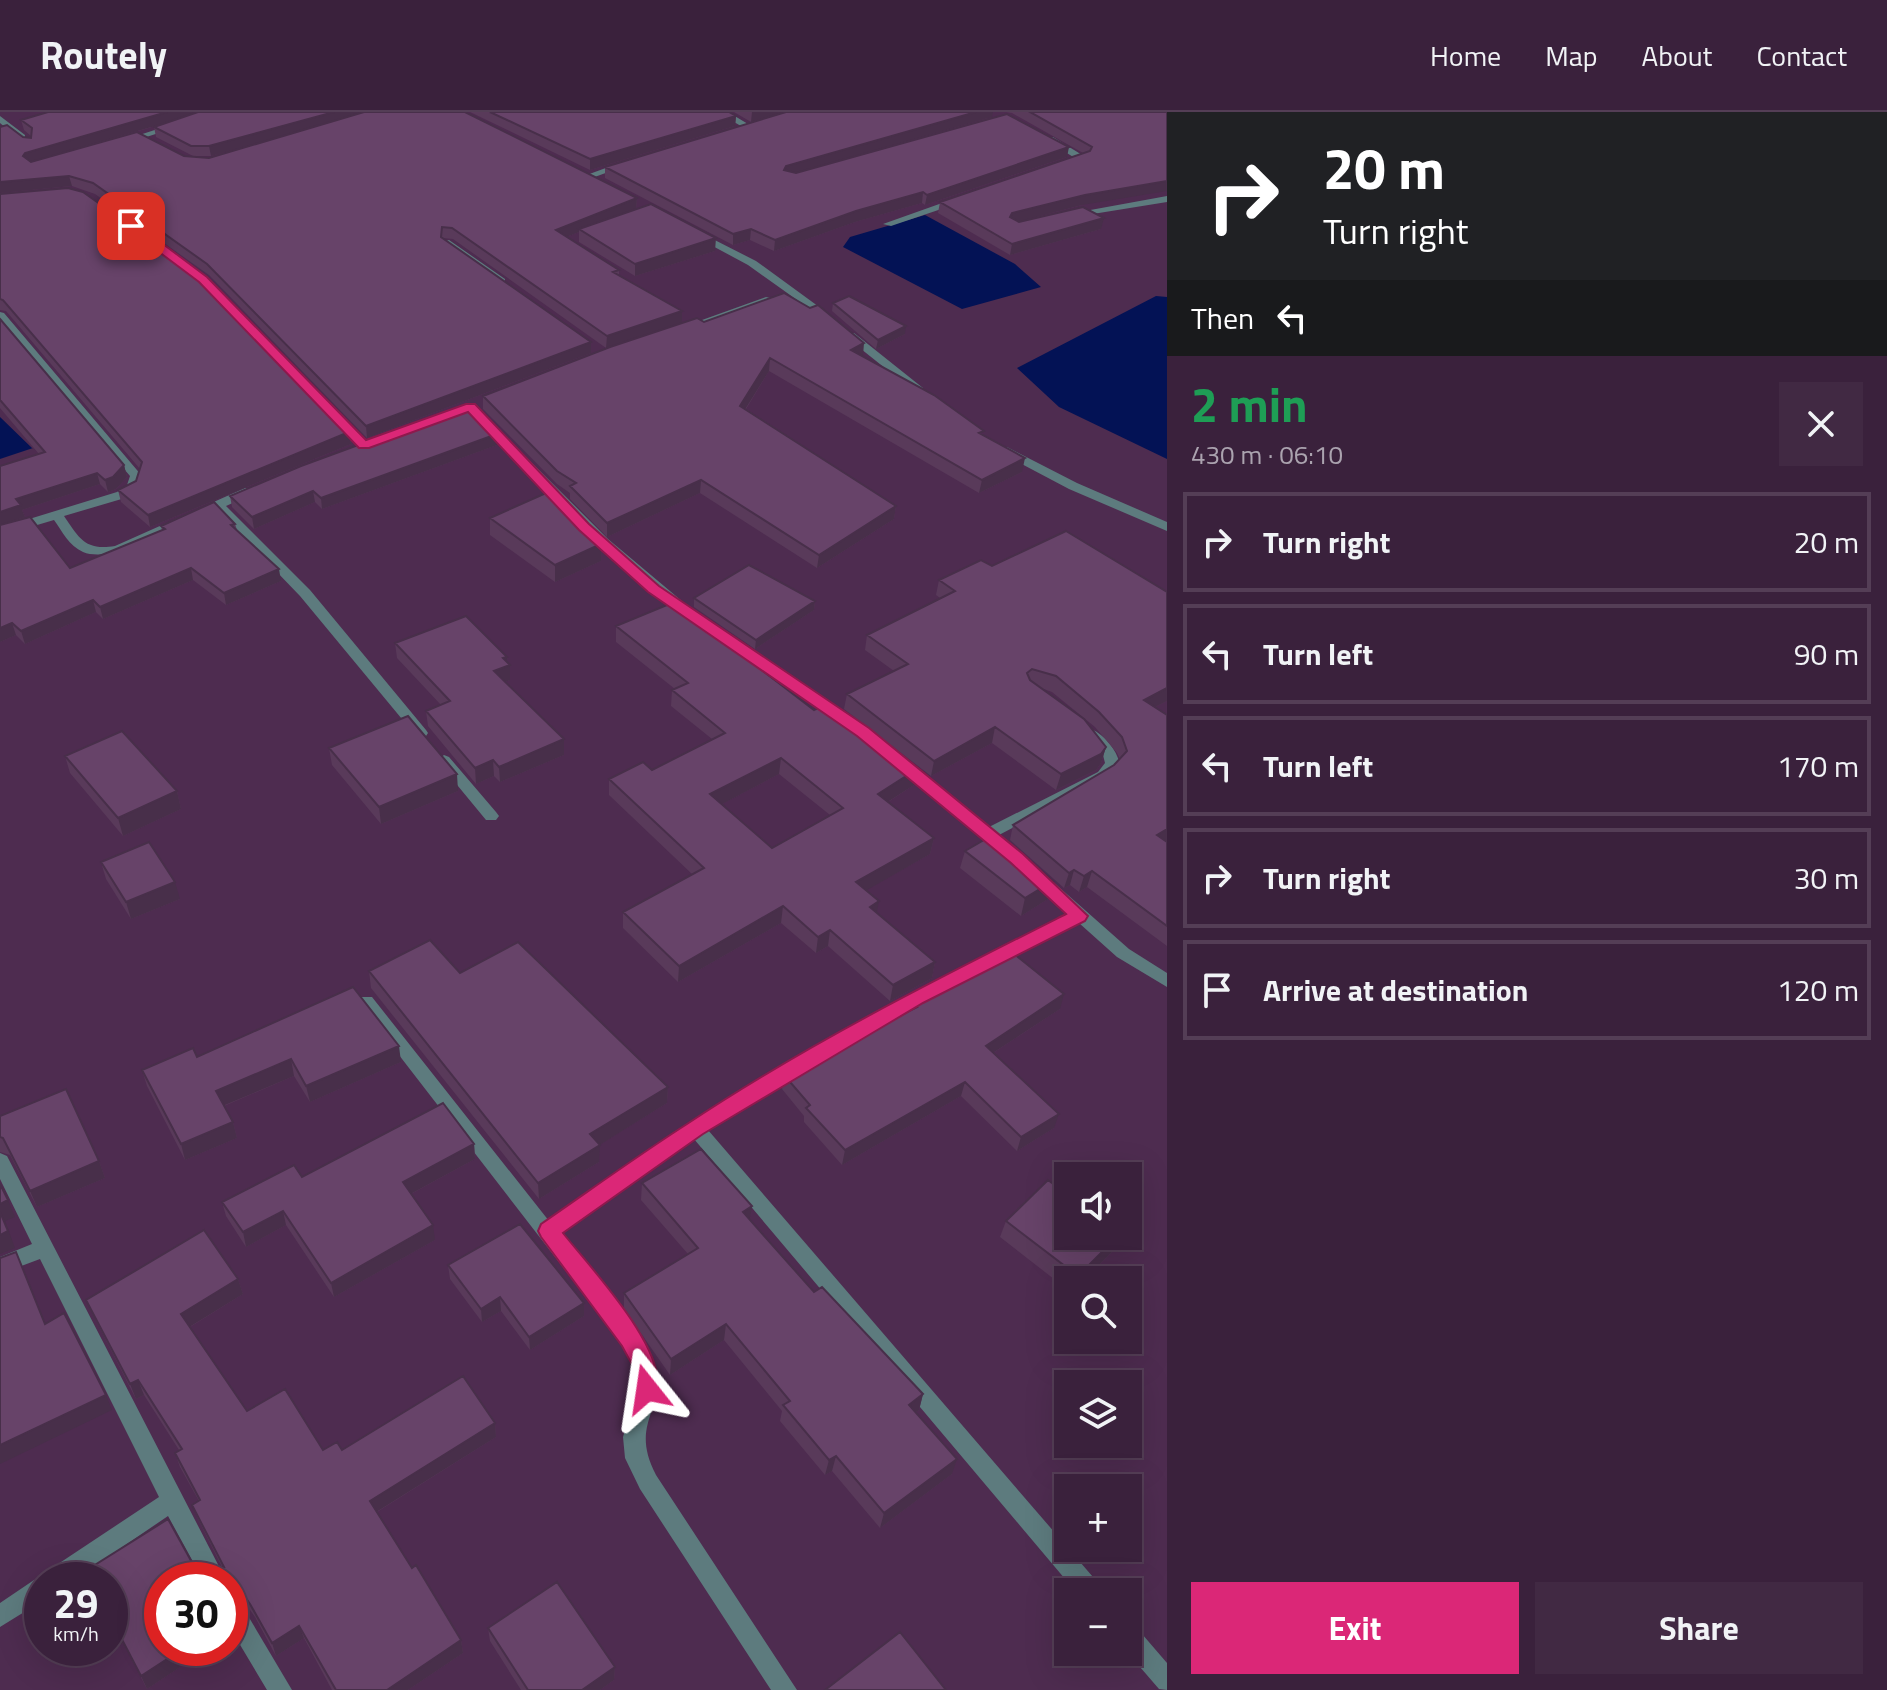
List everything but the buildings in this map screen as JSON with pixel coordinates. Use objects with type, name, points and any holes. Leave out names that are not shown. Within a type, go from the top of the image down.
[{"type":"street","points":[[721,112],[749,127]]},
{"type":"street","points":[[0,119],[30,143]]},
{"type":"street","points":[[736,130],[762,123]]},
{"type":"street","points":[[117,143],[183,124]]},
{"type":"street","points":[[1036,132],[1082,158],[1060,166]]},
{"type":"street","points":[[141,136],[153,143]]},
{"type":"street","points":[[589,176],[640,159]]},
{"type":"street","points":[[575,169],[601,183]]},
{"type":"street","points":[[888,224],[974,195]]},
{"type":"street","points":[[90,198],[203,279],[364,446]]},
{"type":"street","points":[[1056,217],[1167,199]]},
{"type":"street","points":[[688,230],[752,263],[795,291],[928,397]]},
{"type":"street","points":[[447,243],[508,287]]},
{"type":"street","points":[[663,336],[795,291]]},
{"type":"street","points":[[0,315],[136,476],[133,487],[121,495],[0,532]]},
{"type":"street","points":[[685,315],[698,323]]},
{"type":"street","points":[[430,421],[477,404],[584,527],[653,589],[704,625]]},
{"type":"street","points":[[993,444],[1073,486],[1167,527]]},
{"type":"street","points":[[57,515],[80,547],[96,554],[118,549],[258,488]]},
{"type":"street","points":[[218,504],[305,593],[491,816]]},
{"type":"street","points":[[717,634],[851,723]]},
{"type":"street","points":[[988,834],[1103,775],[1113,764],[1110,753],[1077,724]]},
{"type":"street","points":[[888,752],[1022,863],[1123,953],[1167,981]]},
{"type":"street","points":[[970,970],[1079,916]]},
{"type":"street","points":[[549,1231],[696,1128],[943,984]]},
{"type":"street","points":[[366,1002],[549,1231],[630,1339],[646,1367],[647,1389],[633,1437],[636,1458],[648,1482],[785,1690]]},
{"type":"street","points":[[696,1128],[1079,1578]]},
{"type":"street","points":[[0,1161],[205,1562]]},
{"type":"street","points":[[0,1266],[44,1248]]},
{"type":"street","points":[[81,1562],[172,1501]]},
{"type":"street","points":[[0,1616],[24,1600]]},
{"type":"street","points":[[248,1637],[280,1690]]},
{"type":"street","points":[[1142,1652],[1167,1681]]},
{"type":"shaded area","points":[[925,215],[1015,264],[1041,287],[962,309],[843,247],[850,237]]},
{"type":"shaded area","points":[[1156,296],[1167,297],[1167,459],[1059,407],[1017,368]]},
{"type":"shaded area","points":[[0,417],[32,448],[33,448],[0,459]]},
{"type":"route","points":[[131,226],[203,279],[289,364],[364,446],[470,407],[512,447],[584,527],[653,589],[863,732],[1017,858],[1079,916],[916,997],[867,1026],[696,1128],[549,1231],[630,1339],[646,1367],[647,1389]]}]
